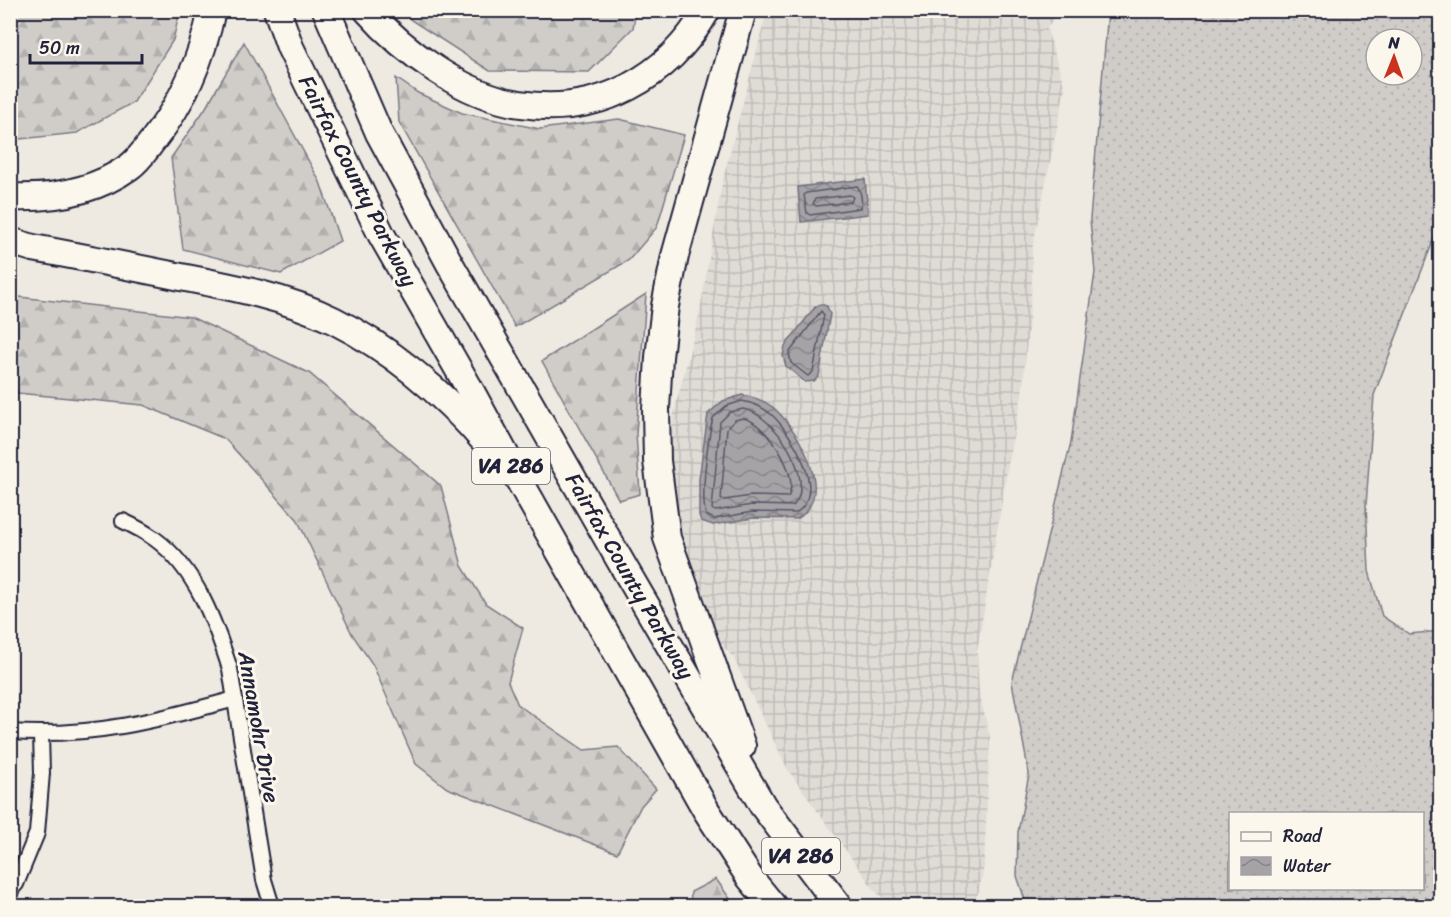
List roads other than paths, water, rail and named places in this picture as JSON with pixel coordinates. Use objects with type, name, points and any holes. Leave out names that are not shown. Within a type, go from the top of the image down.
[{"type":"highway","points":[[10,197],[57,196],[81,190],[104,181],[132,165],[166,124],[184,93],[198,63],[212,10]]},
{"type":"highway","name":"Fairfax County Parkway","points":[[277,10],[290,46],[381,234],[706,810],[750,878],[773,906]]},
{"type":"highway","name":"Fairfax County Parkway","points":[[326,10],[379,133],[445,254],[764,806],[839,906]]},
{"type":"highway","points":[[367,10],[392,36],[426,62],[464,85],[509,102],[549,106],[577,104],[598,99],[639,82],[678,51],[707,10]]},
{"type":"highway","points":[[743,10],[675,256],[665,306],[656,409],[657,460],[667,538],[764,806]]},
{"type":"highway","points":[[10,241],[33,248],[243,289],[287,301],[333,320],[393,356],[461,414],[519,480]]},
{"type":"street","name":"Annamohr Drive","points":[[123,520],[154,538],[174,555],[199,592],[220,637],[230,669],[264,880],[272,906]]},
{"type":"street","points":[[10,732],[82,733],[125,727],[235,699]]},
{"type":"street","points":[[10,891],[16,884],[38,832],[42,773],[40,734]]},
{"type":"water","points":[[865,179],[868,214],[801,222],[798,187]]},
{"type":"water","points":[[820,304],[827,306],[830,314],[819,376],[814,381],[805,382],[786,366],[783,356],[785,346],[815,307]]},
{"type":"water","points":[[742,395],[760,400],[776,410],[795,433],[803,448],[814,480],[814,495],[808,508],[797,519],[753,518],[713,525],[701,521],[699,479],[708,414],[723,401]]}]
